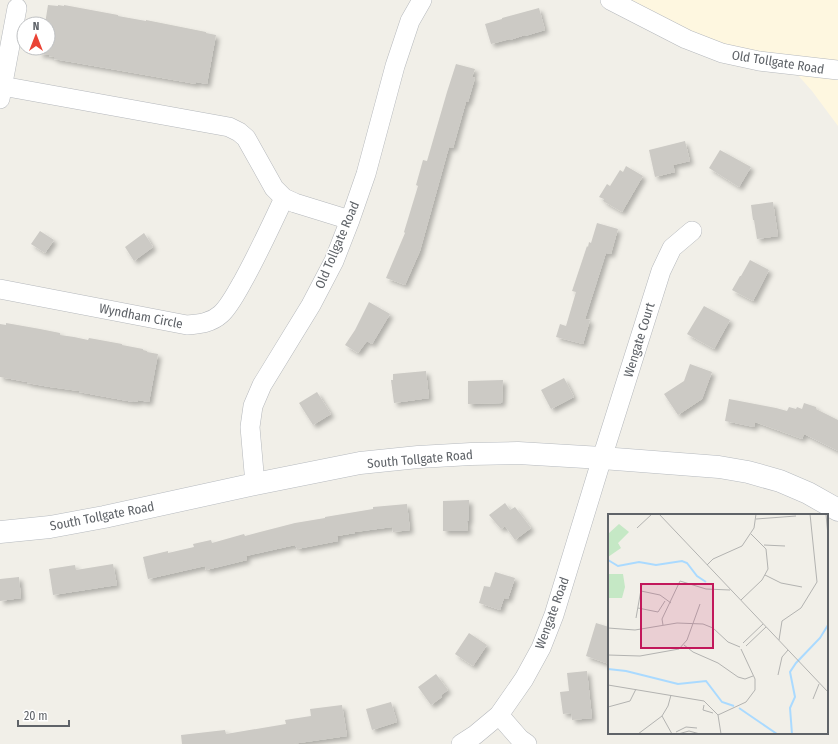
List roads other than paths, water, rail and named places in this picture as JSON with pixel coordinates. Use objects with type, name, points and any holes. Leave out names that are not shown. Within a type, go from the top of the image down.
[{"type":"street","name":"Old Tollgate Road","points":[[255,484],[250,427],[253,406],[262,385],[311,305],[334,261],[366,174],[395,66],[410,21],[422,0]]},
{"type":"street","name":"Old Tollgate Road","points":[[610,0],[686,39],[722,53],[759,61],[838,70]]},
{"type":"street","points":[[17,8],[1,93],[229,127],[246,138],[274,188],[284,198],[295,203],[350,220]]},
{"type":"street","name":"Wyndham Circle","points":[[0,288],[187,325],[201,324],[213,320],[222,313],[237,293],[259,252],[284,198]]},
{"type":"street","name":"Wengate Court","points":[[602,458],[660,271],[672,248],[692,231]]},
{"type":"street","name":"South Tollgate Road","points":[[0,532],[50,527],[104,517],[360,463],[418,457],[471,454],[518,453],[602,458],[705,466],[748,472],[780,481],[808,493],[838,510]]},
{"type":"street","name":"Wengate Road","points":[[461,744],[475,735],[499,715],[524,679],[542,648],[554,615],[602,458]]},
{"type":"street","points":[[499,715],[520,739],[527,744]]}]
